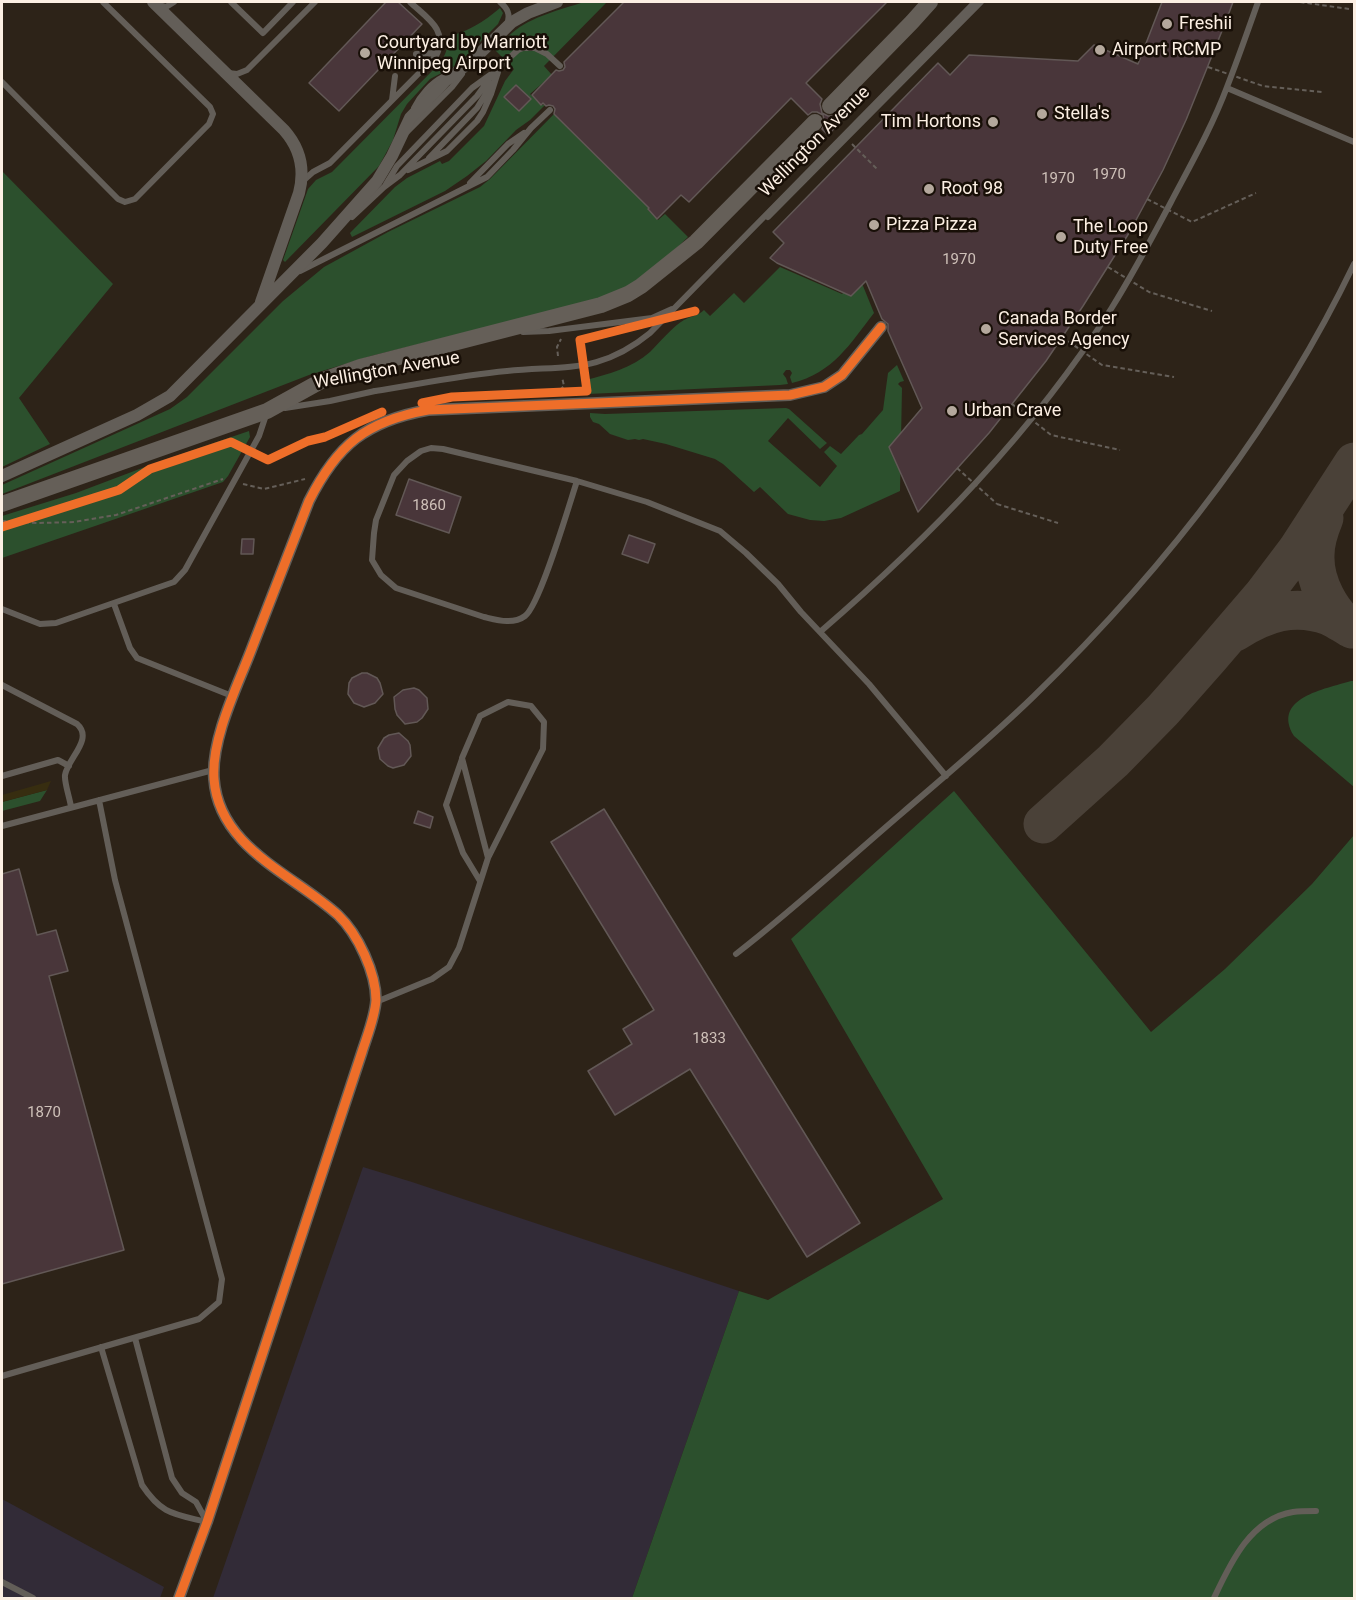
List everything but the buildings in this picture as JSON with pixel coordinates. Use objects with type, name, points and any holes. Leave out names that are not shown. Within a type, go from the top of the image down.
[{"type":"main road","name":"Wellington Avenue","points":[[830,106],[929,4]]},
{"type":"main road","name":"Wellington Avenue","points":[[2,504],[267,411],[323,380],[360,367],[601,305],[628,294],[696,242],[815,122]]},
{"type":"street","points":[[154,2],[290,136],[297,149],[301,162],[301,186],[260,306]]},
{"type":"street","points":[[2,476],[137,415],[170,396],[322,243],[377,181],[386,168],[407,123],[437,90],[473,60],[503,29],[528,13],[557,2]]},
{"type":"street","points":[[179,1599],[207,1522],[362,1052],[376,1002],[374,980],[365,955],[354,936],[339,916],[251,849],[231,828],[219,802],[213,770],[218,740],[233,696],[309,501],[327,468],[351,442],[364,432],[394,418],[428,410],[790,395],[824,387],[842,375],[881,327]]},
{"type":"lane","points":[[2,82],[118,199],[125,202],[135,199],[209,124],[213,114],[210,107],[103,2]]},
{"type":"lane","points":[[154,2],[162,7],[173,2]]},
{"type":"lane","points":[[171,19],[168,12],[173,2]]},
{"type":"lane","points":[[231,2],[263,33],[293,2]]},
{"type":"lane","points":[[283,12],[288,2]]},
{"type":"lane","points":[[225,71],[237,74],[247,70],[315,2]]},
{"type":"lane","points":[[301,186],[308,176],[330,163],[430,63],[437,53],[441,40],[439,32],[435,25],[410,2]]},
{"type":"lane","points":[[500,2],[509,14],[508,22],[503,29]]},
{"type":"lane","name":"Wellington Avenue","points":[[267,411],[375,391],[507,371],[588,365],[626,350],[650,333],[975,2]]},
{"type":"lane","name":"Wellington Avenue","points":[[494,332],[549,332],[646,319],[661,315],[680,303],[695,291],[981,2]]},
{"type":"lane","points":[[820,632],[907,554],[960,501],[1019,434],[1057,386],[1111,309],[1196,155],[1227,88],[1258,2]]},
{"type":"lane","points":[[400,175],[518,50],[536,48],[560,66]]},
{"type":"lane","points":[[417,54],[437,53]]},
{"type":"lane","points":[[397,144],[452,87],[473,60]]},
{"type":"lane","points":[[322,243],[400,175],[447,151],[483,112],[491,94],[496,73]]},
{"type":"lane","points":[[384,187],[397,166],[472,88],[496,73]]},
{"type":"lane","points":[[392,101],[395,76]]},
{"type":"lane","points":[[1227,88],[1354,142]]},
{"type":"lane","points":[[273,291],[307,267],[487,177],[549,110]]},
{"type":"lane","points":[[736,954],[772,926],[946,776],[1032,698],[1126,600],[1221,484],[1279,397],[1354,264]]},
{"type":"lane","points":[[2,609],[32,622],[56,623],[114,604],[178,579],[259,436],[267,411]]},
{"type":"lane","points":[[577,481],[540,588],[529,612],[516,621],[498,620],[396,588],[381,575],[372,560],[374,533],[394,475],[406,461],[421,451],[431,448],[577,481],[647,502],[720,531],[746,553],[778,584],[869,684],[946,776]]},
{"type":"lane","points":[[114,604],[127,642],[137,658],[233,696]]},
{"type":"lane","points":[[2,685],[82,730],[83,738],[64,775],[71,807]]},
{"type":"lane","points":[[376,1002],[432,979],[449,968],[459,948],[488,858],[543,749],[544,722],[531,706],[508,702],[480,716],[462,758],[446,805],[463,853],[480,881]]},
{"type":"lane","points":[[462,758],[488,858]]},
{"type":"lane","points":[[2,776],[58,760],[69,766]]},
{"type":"lane","points":[[2,826],[213,770]]},
{"type":"lane","points":[[2,1376],[199,1319],[219,1302],[222,1279],[115,880],[99,800]]},
{"type":"lane","points":[[135,1338],[172,1478],[182,1493],[196,1502],[207,1522]]},
{"type":"lane","points":[[101,1347],[142,1485],[152,1499],[167,1512],[207,1522]]},
{"type":"lane","points":[[1214,1599],[1224,1577],[1246,1541],[1265,1523],[1291,1512],[1316,1511]]},
{"type":"lane","points":[[2,1582],[33,1599]]},
{"type":"path","points":[[1300,2],[1350,9]]},
{"type":"path","points":[[1208,67],[1263,86],[1322,92]]},
{"type":"path","points":[[846,138],[878,170]]},
{"type":"path","points":[[1147,199],[1191,222],[1256,193]]},
{"type":"path","points":[[1108,267],[1149,292],[1212,311]]},
{"type":"path","points":[[1062,337],[1102,365],[1174,377]]},
{"type":"path","points":[[550,392],[568,392]]},
{"type":"path","points":[[1012,404],[1051,435],[1120,450]]},
{"type":"path","points":[[2,521],[74,522],[116,515],[221,479],[264,489],[303,480],[327,468]]},
{"type":"path","points":[[957,468],[997,504],[1058,523]]},
{"type":"path","points":[[2,526],[40,515]]},
{"type":"shaded area","points":[[363,1167],[739,1291],[632,1598],[213,1598]]},
{"type":"shaded area","points":[[2,1499],[164,1587],[160,1598],[2,1598]]},
{"type":"green space","points":[[584,2],[607,2],[544,66],[552,75],[530,94],[541,105],[545,105],[467,176],[445,191],[352,237],[350,233],[395,187],[440,161],[442,164],[449,161],[484,126],[505,81],[514,69],[495,50],[505,39],[520,27],[537,18]]},
{"type":"green space","points":[[500,8],[503,13],[498,24],[457,65],[430,79],[407,104],[401,114],[393,140],[379,166],[285,262],[283,260],[308,189],[316,180],[332,172],[440,63],[446,51],[448,37],[476,26]]},
{"type":"green space","points":[[554,114],[649,208],[648,210],[658,220],[665,214],[688,237],[658,266],[634,284],[605,298],[371,356],[309,375],[2,494],[2,485],[170,409],[187,397],[283,301],[324,267],[388,232],[480,187]]},
{"type":"green space","points":[[2,171],[113,284],[19,398],[50,444],[2,467]]},
{"type":"green space","points":[[780,267],[842,294],[859,276],[874,313],[857,336],[830,365],[792,383],[790,377],[792,373],[786,370],[783,374],[788,384],[780,385],[588,394],[586,380],[612,373],[643,358],[680,323],[704,310],[710,316],[734,293],[744,303]]},
{"type":"green space","points":[[897,365],[904,381],[898,384],[902,388],[900,491],[841,518],[824,521],[788,514],[760,487],[754,492],[715,459],[666,444],[643,439],[628,440],[610,434],[599,424],[593,422],[590,417],[590,413],[786,408],[827,443],[820,449],[788,418],[768,441],[820,487],[837,466],[824,452],[830,446],[841,454],[883,410],[888,373]]},
{"type":"green space","points":[[249,431],[250,437],[223,482],[2,558],[2,516],[76,493]]},
{"type":"green space","points":[[1354,681],[1354,787],[1294,736],[1289,723],[1290,712],[1295,704],[1304,697]]},
{"type":"green space","points":[[47,790],[40,801],[2,811],[2,802]]},
{"type":"green space","points":[[954,791],[1151,1032],[1225,969],[1312,884],[1354,835],[1354,1598],[632,1598],[739,1291],[768,1300],[943,1199],[791,939]]},
{"type":"sand","points":[[51,781],[47,790],[2,802],[2,795]]},
{"type":"taxiway","points":[[1043,824],[1113,761],[1163,710],[1209,658],[1263,595],[1297,550],[1354,462]]},
{"type":"taxiway","points":[[1324,518],[1316,545],[1317,576],[1330,606],[1352,629]]},
{"type":"taxiway","points":[[1235,632],[1269,615],[1292,610],[1304,610],[1329,616],[1350,628]]},
{"type":"cycle path","points":[[422,403],[452,397],[587,391],[580,340],[695,311]]},
{"type":"cycle path","points":[[179,1598],[207,1522],[368,1033],[376,1000],[369,966],[359,943],[345,923],[320,900],[261,858],[244,842],[229,824],[219,803],[214,779],[214,764],[220,731],[309,501],[320,481],[343,450],[370,429],[387,421],[428,410],[790,395],[824,387],[842,375],[881,327]]},
{"type":"cycle path","points":[[2,527],[119,490],[150,469],[231,442],[268,460],[308,441],[325,437],[382,412]]},
{"type":"place","name":"Freshii","points":[[1167,24]]},
{"type":"place","name":"Airport RCMP","points":[[1100,50]]},
{"type":"place","name":"Courtyard by Marriott Winnipeg Airport","points":[[365,53]]},
{"type":"place","name":"Stella's","points":[[1042,114]]},
{"type":"place","name":"Tim Hortons","points":[[993,122]]},
{"type":"place","name":"Root 98","points":[[929,189]]},
{"type":"place","name":"Pizza Pizza","points":[[874,225]]},
{"type":"place","name":"The Loop Duty Free","points":[[1061,237]]},
{"type":"place","name":"Canada Border Services Agency","points":[[986,329]]},
{"type":"place","name":"Urban Crave","points":[[952,411]]}]
